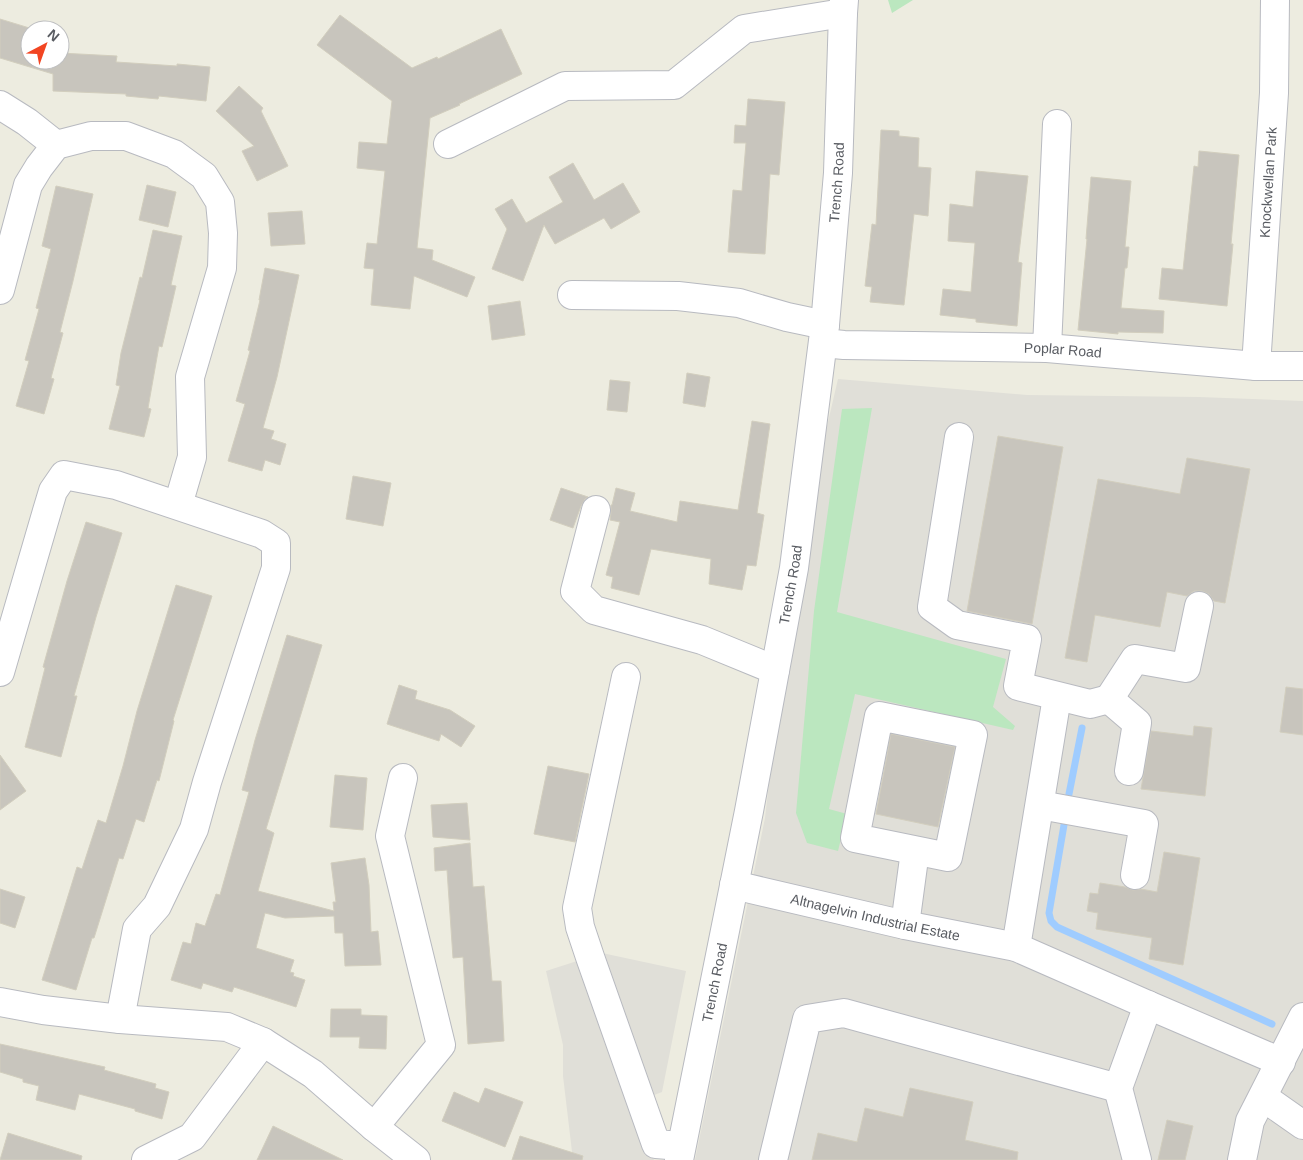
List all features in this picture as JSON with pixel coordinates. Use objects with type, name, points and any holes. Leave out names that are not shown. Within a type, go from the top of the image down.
[{"type":"street","name":"Knockwellan Park","points":[[1256,366],[1274,93],[1275,0]]},
{"type":"street","points":[[448,144],[565,86],[674,84],[744,30],[843,6]]},
{"type":"street","name":"Trench Road","points":[[680,1153],[749,811],[794,568],[824,334],[838,173],[843,6]]},
{"type":"street","points":[[0,105],[27,122],[56,145]]},
{"type":"street","points":[[1048,348],[1057,124]]},
{"type":"street","points":[[0,290],[28,185],[39,166],[56,145],[91,136],[126,136],[174,154],[204,176],[220,202],[222,268],[190,377],[192,457],[178,505]]},
{"type":"street","name":"Poplar Road","points":[[572,295],[678,296],[739,303],[787,317],[844,345],[1048,348],[1256,366],[1303,366]]},
{"type":"street","points":[[959,437],[932,607],[957,625],[1027,639],[1018,686],[1090,704],[1109,699],[1135,659],[1186,668],[1199,606]]},
{"type":"street","points":[[0,672],[53,491],[64,475],[116,485],[262,534],[276,543],[276,568],[210,772],[194,829],[157,906],[137,929],[120,1019]]},
{"type":"street","points":[[596,510],[575,592],[594,610],[702,640],[775,670]]},
{"type":"street","points":[[626,677],[577,908],[580,927],[590,957],[656,1144],[680,1153]]},
{"type":"street","points":[[1016,947],[1057,696]]},
{"type":"street","points":[[1109,699],[1137,723],[1130,771]]},
{"type":"street","points":[[880,716],[972,735],[948,857],[915,851],[855,838],[880,716]]},
{"type":"street","points":[[374,1127],[441,1045],[390,836],[403,778]]},
{"type":"street","points":[[1040,805],[1144,824],[1135,875]]},
{"type":"street","points":[[906,925],[915,851]]},
{"type":"street","name":"Altnagelvin Industrial Estate","points":[[734,885],[906,925],[1016,947],[1281,1062]]},
{"type":"street","points":[[0,1002],[43,1010],[120,1019],[227,1027],[262,1042],[314,1074],[374,1127],[416,1160]]},
{"type":"street","points":[[1137,1160],[1118,1088],[1148,1005]]},
{"type":"street","points":[[773,1160],[807,1019],[844,1013],[1118,1088]]},
{"type":"street","points":[[1242,1160],[1250,1121],[1303,1017]]},
{"type":"street","points":[[146,1160],[192,1137],[262,1042]]},
{"type":"street","points":[[1263,1097],[1303,1125]]},
{"type":"shaded area","points":[[838,379],[1027,395],[1199,397],[1303,401],[1303,1160],[695,1160],[765,818],[794,568]]},
{"type":"shaded area","points":[[602,953],[686,971],[662,1092],[641,1100],[632,1113],[654,1160],[573,1160],[563,1076],[563,1045],[546,971]]},
{"type":"green space","points":[[888,0],[913,0],[892,13]]},
{"type":"green space","points":[[872,408],[837,612],[1006,659],[993,707],[1015,726],[1013,730],[855,694],[829,809],[847,814],[838,851],[807,843],[796,813],[814,611],[842,409]]},
{"type":"building","points":[[340,15],[412,68],[437,57],[438,59],[501,29],[522,74],[430,118],[417,248],[433,250],[432,260],[475,277],[467,297],[414,276],[410,309],[371,305],[374,269],[364,268],[367,243],[377,244],[385,171],[357,168],[359,142],[387,144],[392,101],[317,45]]},
{"type":"building","points":[[0,19],[20,25],[20,64],[0,58]]},
{"type":"building","points":[[70,54],[117,56],[116,62],[210,67],[206,101],[159,96],[158,99],[126,96],[126,94],[53,91],[53,74],[40,70],[70,70]]},
{"type":"building","points":[[239,86],[263,108],[261,111],[288,166],[257,181],[242,151],[254,146],[216,111]]},
{"type":"building","points":[[748,99],[785,102],[779,175],[770,174],[765,254],[728,252],[733,190],[742,191],[746,143],[734,143],[735,125],[746,126]]},
{"type":"building","points":[[881,130],[899,131],[899,136],[919,138],[918,167],[931,168],[928,216],[914,214],[904,305],[870,302],[872,287],[865,286],[872,224],[876,225]]},
{"type":"building","points":[[1199,151],[1239,155],[1227,306],[1159,299],[1162,268],[1183,270],[1194,166],[1198,167]]},
{"type":"building","points":[[573,163],[594,200],[623,183],[640,212],[611,229],[604,218],[555,244],[544,225],[523,281],[492,269],[507,229],[495,209],[512,199],[526,223],[563,202],[549,177]]},
{"type":"building","points":[[976,171],[1028,176],[1018,262],[1022,263],[1017,326],[976,322],[976,319],[940,315],[943,289],[971,292],[975,243],[948,241],[950,204],[973,207]]},
{"type":"building","points":[[1091,177],[1131,181],[1125,247],[1129,247],[1121,308],[1164,311],[1163,333],[1118,332],[1118,334],[1078,330]]},
{"type":"building","points":[[147,185],[176,192],[168,227],[139,220]]},
{"type":"building","points":[[56,186],[93,194],[60,332],[63,333],[51,378],[54,379],[44,414],[16,406],[29,361],[25,360],[39,309],[36,308],[51,249],[42,246]]},
{"type":"building","points":[[302,211],[305,244],[271,246],[268,213]]},
{"type":"building","points":[[153,230],[182,236],[171,285],[176,286],[162,347],[159,346],[148,408],[151,409],[144,437],[109,429],[120,386],[116,385],[121,353]]},
{"type":"building","points":[[265,268],[299,275],[277,377],[263,428],[274,431],[271,439],[286,444],[280,465],[265,460],[262,471],[228,461],[245,404],[236,401],[250,351],[248,350],[260,300]]},
{"type":"building","points":[[520,301],[525,335],[492,340],[488,306]]},
{"type":"building","points":[[687,373],[710,377],[705,407],[683,403]]},
{"type":"building","points":[[610,380],[630,382],[627,412],[607,410]]},
{"type":"building","points":[[752,421],[770,424],[757,513],[764,515],[756,566],[747,565],[742,590],[709,584],[711,559],[651,549],[639,595],[611,588],[613,577],[606,575],[620,522],[610,520],[611,505],[616,488],[635,493],[630,511],[677,522],[680,501],[738,510]]},
{"type":"building","points":[[998,436],[1063,447],[1032,624],[967,611]]},
{"type":"building","points":[[1187,458],[1250,469],[1225,603],[1214,601],[1209,594],[1202,591],[1194,591],[1187,596],[1167,592],[1160,627],[1095,615],[1087,662],[1065,658],[1098,479],[1180,494]]},
{"type":"building","points":[[353,476],[391,483],[383,526],[346,519]]},
{"type":"building","points":[[561,488],[588,497],[581,506],[573,528],[550,520]]},
{"type":"building","points":[[86,522],[122,533],[74,696],[77,696],[61,757],[25,747],[45,668],[43,667]]},
{"type":"building","points":[[176,585],[212,596],[173,720],[159,781],[157,780],[144,822],[136,819],[123,859],[119,858],[76,990],[42,980],[77,867],[82,869],[98,820],[106,823],[137,711]]},
{"type":"building","points":[[287,635],[322,645],[266,829],[274,833],[258,891],[334,911],[333,902],[336,902],[331,863],[365,858],[369,885],[371,932],[378,931],[381,965],[345,966],[343,933],[335,933],[334,916],[285,918],[265,913],[256,948],[294,960],[290,972],[294,973],[293,976],[305,980],[296,1007],[234,987],[232,992],[203,983],[201,989],[171,980],[183,942],[191,944],[196,923],[205,926],[216,894],[220,895],[249,792],[242,790]]},
{"type":"building","points":[[399,685],[417,691],[415,699],[450,710],[475,726],[461,747],[441,734],[439,741],[387,724]]},
{"type":"building","points":[[1286,687],[1303,689],[1303,735],[1280,732]]},
{"type":"building","points":[[1194,726],[1212,728],[1205,796],[1141,789],[1151,731],[1193,736]]},
{"type":"building","points":[[891,734],[955,747],[938,827],[876,814]]},
{"type":"building","points":[[0,755],[26,791],[0,810]]},
{"type":"building","points":[[548,766],[589,774],[575,842],[534,834]]},
{"type":"building","points":[[335,775],[367,778],[363,830],[330,827]]},
{"type":"building","points":[[467,803],[470,840],[433,837],[431,805]]},
{"type":"building","points":[[470,843],[473,887],[484,886],[492,981],[501,981],[504,1041],[468,1044],[463,957],[453,958],[447,870],[435,871],[434,848]]},
{"type":"building","points":[[1164,852],[1200,858],[1183,965],[1149,959],[1152,938],[1096,929],[1098,913],[1087,911],[1090,893],[1098,894],[1100,883],[1133,890],[1141,889],[1157,892]]},
{"type":"building","points":[[0,889],[25,897],[15,928],[0,923]]},
{"type":"building","points":[[331,1009],[361,1009],[361,1015],[387,1016],[386,1049],[359,1048],[360,1037],[330,1037]]},
{"type":"building","points":[[0,1044],[105,1067],[104,1070],[156,1084],[155,1088],[169,1092],[162,1119],[135,1111],[135,1109],[79,1094],[75,1110],[36,1100],[39,1086],[23,1082],[23,1079],[0,1072]]},
{"type":"building","points":[[485,1088],[523,1102],[505,1147],[442,1121],[454,1092],[479,1103]]},
{"type":"building","points":[[910,1088],[973,1102],[965,1140],[1018,1152],[1017,1160],[812,1160],[818,1133],[857,1142],[865,1108],[903,1117]]},
{"type":"building","points":[[1167,1120],[1193,1126],[1185,1160],[1158,1160]]},
{"type":"building","points":[[273,1126],[343,1160],[257,1160]]},
{"type":"building","points":[[8,1133],[82,1156],[81,1160],[0,1160]]},
{"type":"building","points":[[520,1136],[583,1156],[582,1160],[512,1160]]},
{"type":"waterway","points":[[1069,794],[1082,728]]},
{"type":"waterway","points":[[1064,825],[1049,913],[1051,921],[1057,927],[1272,1024]]}]
